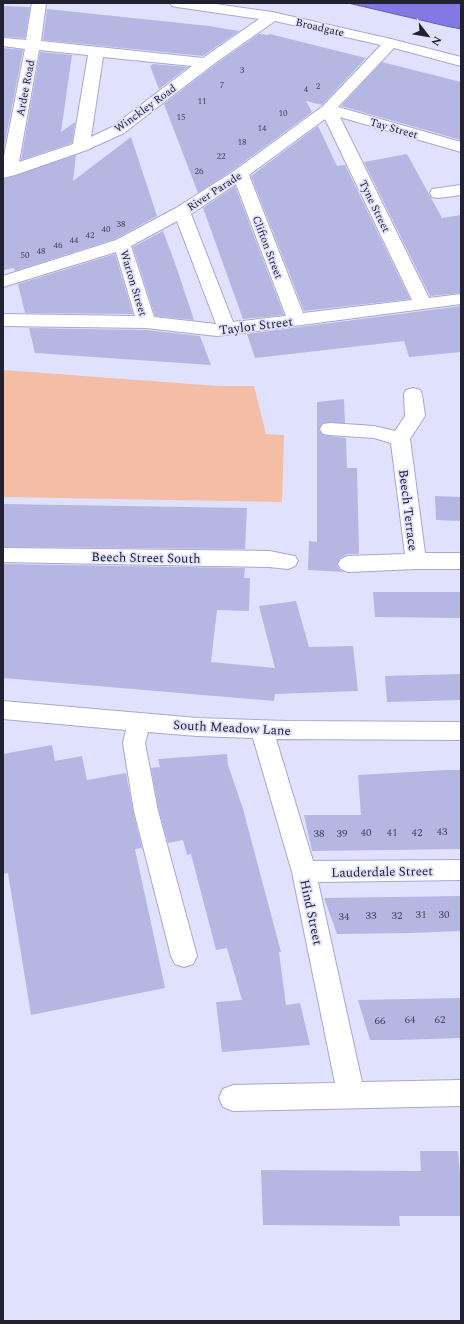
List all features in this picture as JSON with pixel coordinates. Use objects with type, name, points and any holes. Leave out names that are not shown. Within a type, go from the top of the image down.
[{"type":"street","name":"Ardee Road","points":[[6,173],[33,45],[39,3]]},
{"type":"street","name":"Broadgate","points":[[177,3],[272,16],[390,43],[461,62]]},
{"type":"street","name":"Winckley Road","points":[[6,173],[81,147],[118,130],[206,63],[272,16]]},
{"type":"street","points":[[3,42],[96,50],[206,63]]},
{"type":"street","name":"River Parade","points":[[3,282],[122,244],[182,212],[240,174],[328,109],[390,43]]},
{"type":"street","points":[[81,147],[96,50]]},
{"type":"street","name":"Tay Street","points":[[328,109],[461,147]]},
{"type":"street","name":"Tyne Street","points":[[328,109],[422,303]]},
{"type":"street","name":"Clifton Street","points":[[240,174],[296,320]]},
{"type":"street","points":[[438,193],[461,190]]},
{"type":"street","points":[[182,212],[227,329]]},
{"type":"street","name":"Warton Street","points":[[122,244],[146,322]]},
{"type":"street","name":"Taylor Street","points":[[3,320],[146,322],[217,330],[461,299]]},
{"type":"street","points":[[330,429],[374,432],[400,439],[415,416],[413,394]]},
{"type":"street","name":"Beech Terrace","points":[[400,439],[416,561],[461,562]]},
{"type":"street","name":"Beech Street South","points":[[3,555],[270,559],[288,561]]},
{"type":"street","points":[[348,564],[416,561]]},
{"type":"street","name":"South Meadow Lane","points":[[3,710],[197,726],[262,729],[461,731]]},
{"type":"street","points":[[139,721],[134,743],[146,811],[184,956]]},
{"type":"street","name":"Hind Street","points":[[262,729],[304,872],[351,1096]]},
{"type":"street","name":"Lauderdale Street","points":[[304,872],[461,870]]},
{"type":"street","points":[[233,1098],[461,1093]]},
{"type":"shaded area","points":[[348,3],[461,3],[461,29],[446,26]]},
{"type":"shaded area","points":[[3,370],[218,386],[254,386],[266,434],[284,435],[282,502],[3,497]]},
{"type":"building","points":[[3,6],[30,7],[25,38],[3,37]]},
{"type":"building","points":[[47,9],[209,26],[239,31],[203,56],[43,40]]},
{"type":"building","points":[[259,34],[270,34],[366,58],[322,105],[306,101],[312,112],[233,170],[198,193],[164,104],[212,67]]},
{"type":"building","points":[[3,48],[23,50],[3,153]]},
{"type":"building","points":[[40,52],[72,55],[61,132],[75,122],[72,143],[21,160]]},
{"type":"building","points":[[382,62],[461,82],[461,140],[341,106]]},
{"type":"building","points":[[153,64],[188,67],[159,89],[150,66]]},
{"type":"building","points":[[318,126],[337,166],[345,165],[410,299],[304,311],[251,176]]},
{"type":"building","points":[[131,137],[157,216],[115,239],[15,271],[14,268],[3,270],[3,179],[76,155],[73,181]]},
{"type":"building","points":[[407,154],[442,218],[461,215],[461,293],[430,296],[364,162]]},
{"type":"building","points":[[235,186],[284,315],[243,319],[203,208]]},
{"type":"building","points":[[163,231],[194,320],[155,316],[133,247]]},
{"type":"building","points":[[115,254],[133,314],[25,313],[18,284]]},
{"type":"building","points":[[461,306],[461,352],[409,357],[404,341],[255,358],[247,334]]},
{"type":"building","points":[[29,328],[146,330],[200,336],[211,365],[35,353]]},
{"type":"building","points":[[344,399],[345,423],[323,423],[319,430],[323,435],[346,438],[347,468],[357,468],[359,554],[348,554],[340,558],[337,565],[340,570],[344,572],[308,570],[309,541],[317,542],[317,402]]},
{"type":"building","points":[[435,496],[461,497],[461,521],[436,520]]},
{"type":"building","points":[[3,504],[247,508],[245,549],[3,547]]},
{"type":"building","points":[[3,564],[245,568],[244,578],[250,578],[249,611],[217,610],[211,662],[275,668],[259,606],[296,601],[309,647],[353,646],[358,691],[275,694],[274,701],[3,678]]},
{"type":"building","points":[[373,592],[461,592],[461,618],[375,617]]},
{"type":"building","points":[[461,674],[461,700],[387,702],[385,676]]},
{"type":"building","points":[[52,745],[55,761],[82,756],[87,780],[126,773],[142,848],[135,849],[165,988],[31,1015],[8,873],[3,874],[3,754]]},
{"type":"building","points":[[227,754],[228,765],[243,809],[281,952],[279,952],[286,1005],[300,1003],[310,1045],[222,1052],[216,1002],[242,1000],[227,948],[216,950],[191,854],[187,855],[183,840],[168,843],[159,811],[151,768],[160,767],[158,759]]},
{"type":"building","points":[[461,770],[461,849],[312,851],[304,815],[361,815],[358,775]]},
{"type":"building","points":[[461,896],[461,931],[411,933],[337,934],[324,898]]},
{"type":"building","points":[[461,998],[461,1038],[398,1040],[370,1040],[358,1000]]},
{"type":"building","points":[[420,1151],[458,1151],[461,1188],[461,1216],[399,1216],[400,1226],[263,1225],[261,1170],[421,1171]]}]
